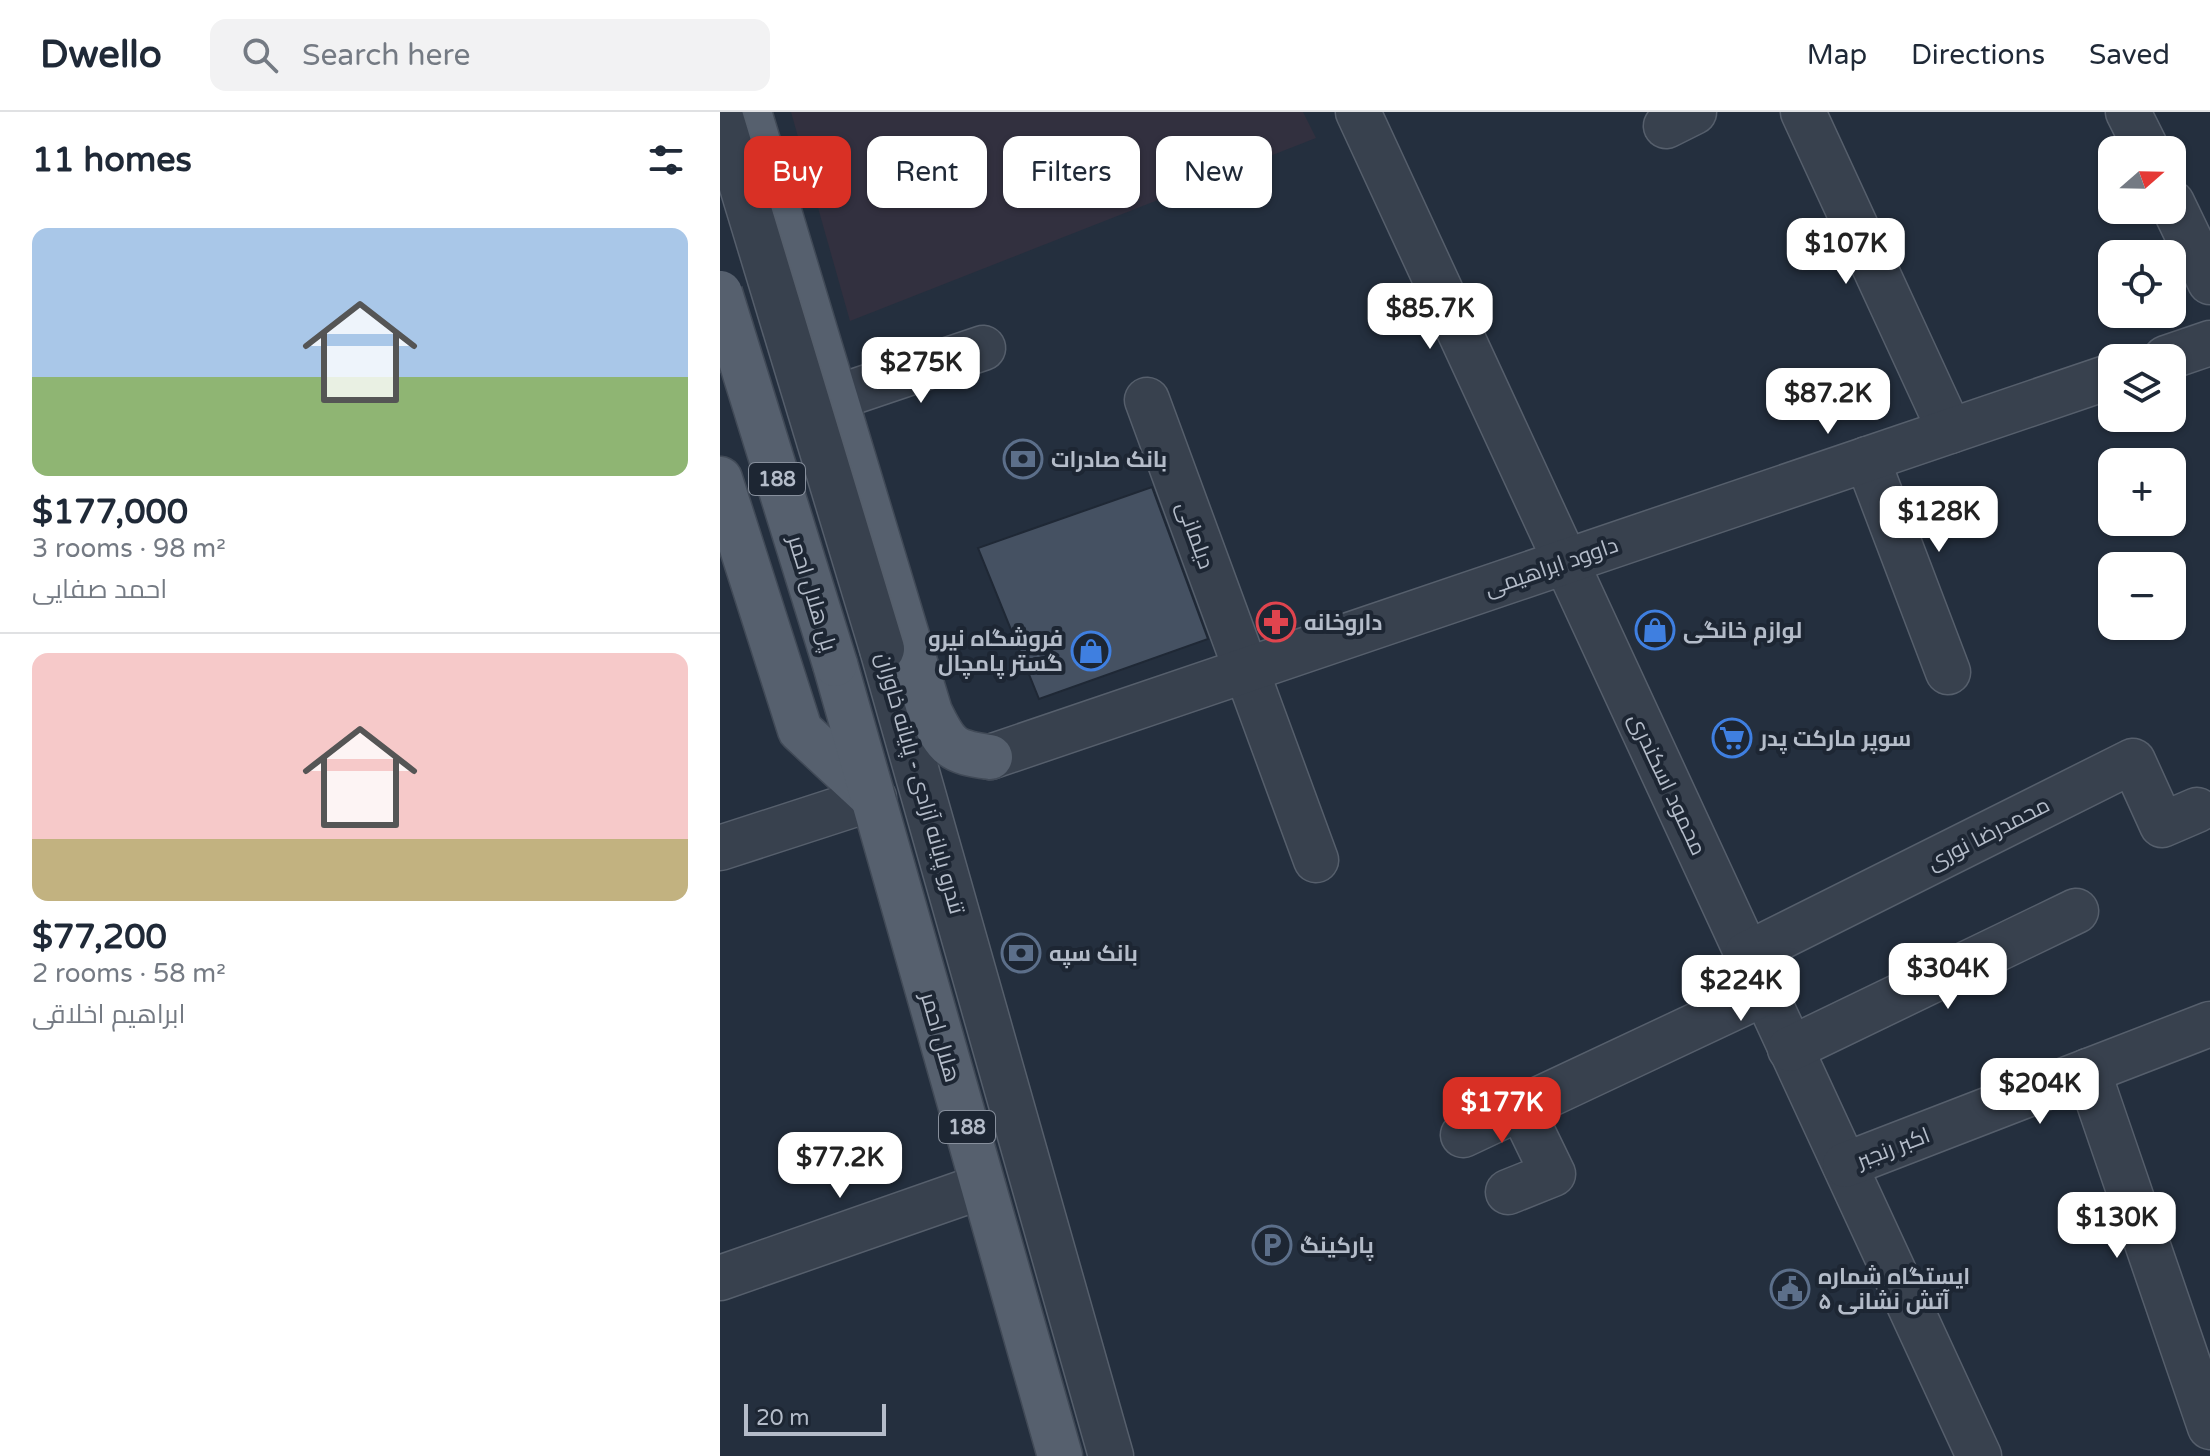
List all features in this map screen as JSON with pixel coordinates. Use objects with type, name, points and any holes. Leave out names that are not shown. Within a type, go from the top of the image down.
[{"type":"main road","points":[[749,112],[838,397],[930,712],[943,739],[958,753],[990,757]]},
{"type":"main road","name":"پل هلال احمر","points":[[720,293],[835,664]]},
{"type":"main road","points":[[720,479],[800,730],[874,798]]},
{"type":"main road","name":"هلال احمر","points":[[835,664],[1060,1456]]},
{"type":"street","name":"محمود اسکندری","points":[[1358,112],[1979,1456]]},
{"type":"street","points":[[1803,112],[1950,431]]},
{"type":"street","points":[[2128,112],[2140,136]]},
{"type":"street","name":"تندرو پایانه آزادی - پایانه خاوران","points":[[720,114],[882,649],[1111,1456]]},
{"type":"street","points":[[2182,224],[2210,282]]},
{"type":"street","points":[[2186,351],[2210,343]]},
{"type":"street","points":[[838,397],[983,348]]},
{"type":"street","name":"داوود ابراهیمی","points":[[990,757],[2098,381]]},
{"type":"street","name":"دیلمانی","points":[[1147,400],[1316,860]]},
{"type":"street","points":[[1867,459],[1948,672]]},
{"type":"street","name":"محمدرضا نوری","points":[[1747,954],[2133,761],[2162,825],[2197,810]]},
{"type":"street","points":[[720,848],[874,798]]},
{"type":"street","points":[[1790,1049],[2076,911]]},
{"type":"street","points":[[1463,1135],[1765,993]]},
{"type":"street","name":"اکبر رنجبر","points":[[1845,1165],[2210,1024]]},
{"type":"street","points":[[2088,1071],[2210,1427]]},
{"type":"street","points":[[1508,1192],[1553,1174],[1521,1108]]},
{"type":"street","points":[[720,1278],[983,1186]]},
{"type":"shaded area","points":[[791,112],[1303,112],[1316,138],[1272,155],[1272,136],[1156,136],[1156,201],[1140,207],[1140,136],[1003,136],[1003,208],[1138,208],[850,321],[818,208],[851,208],[851,136],[798,136]]},
{"type":"building","points":[[1152,487],[1208,639],[1039,699],[978,548]]},
{"type":"place","name":"بانک صادرات","points":[[1023,459]]},
{"type":"place","name":"داروخانه","points":[[1276,622]]},
{"type":"place","name":"لوازم خانگی","points":[[1655,630]]},
{"type":"place","name":"فروشگاه نیرو گستر پامچال","points":[[1091,651]]},
{"type":"place","name":"سوپر مارکت پدر","points":[[1732,738]]},
{"type":"place","name":"بانک سپه","points":[[1021,953]]},
{"type":"place","name":"پارکینگ","points":[[1272,1245]]},
{"type":"place","name":"ایستگاه شماره ۵ آتش نشانی","points":[[1790,1289]]}]
